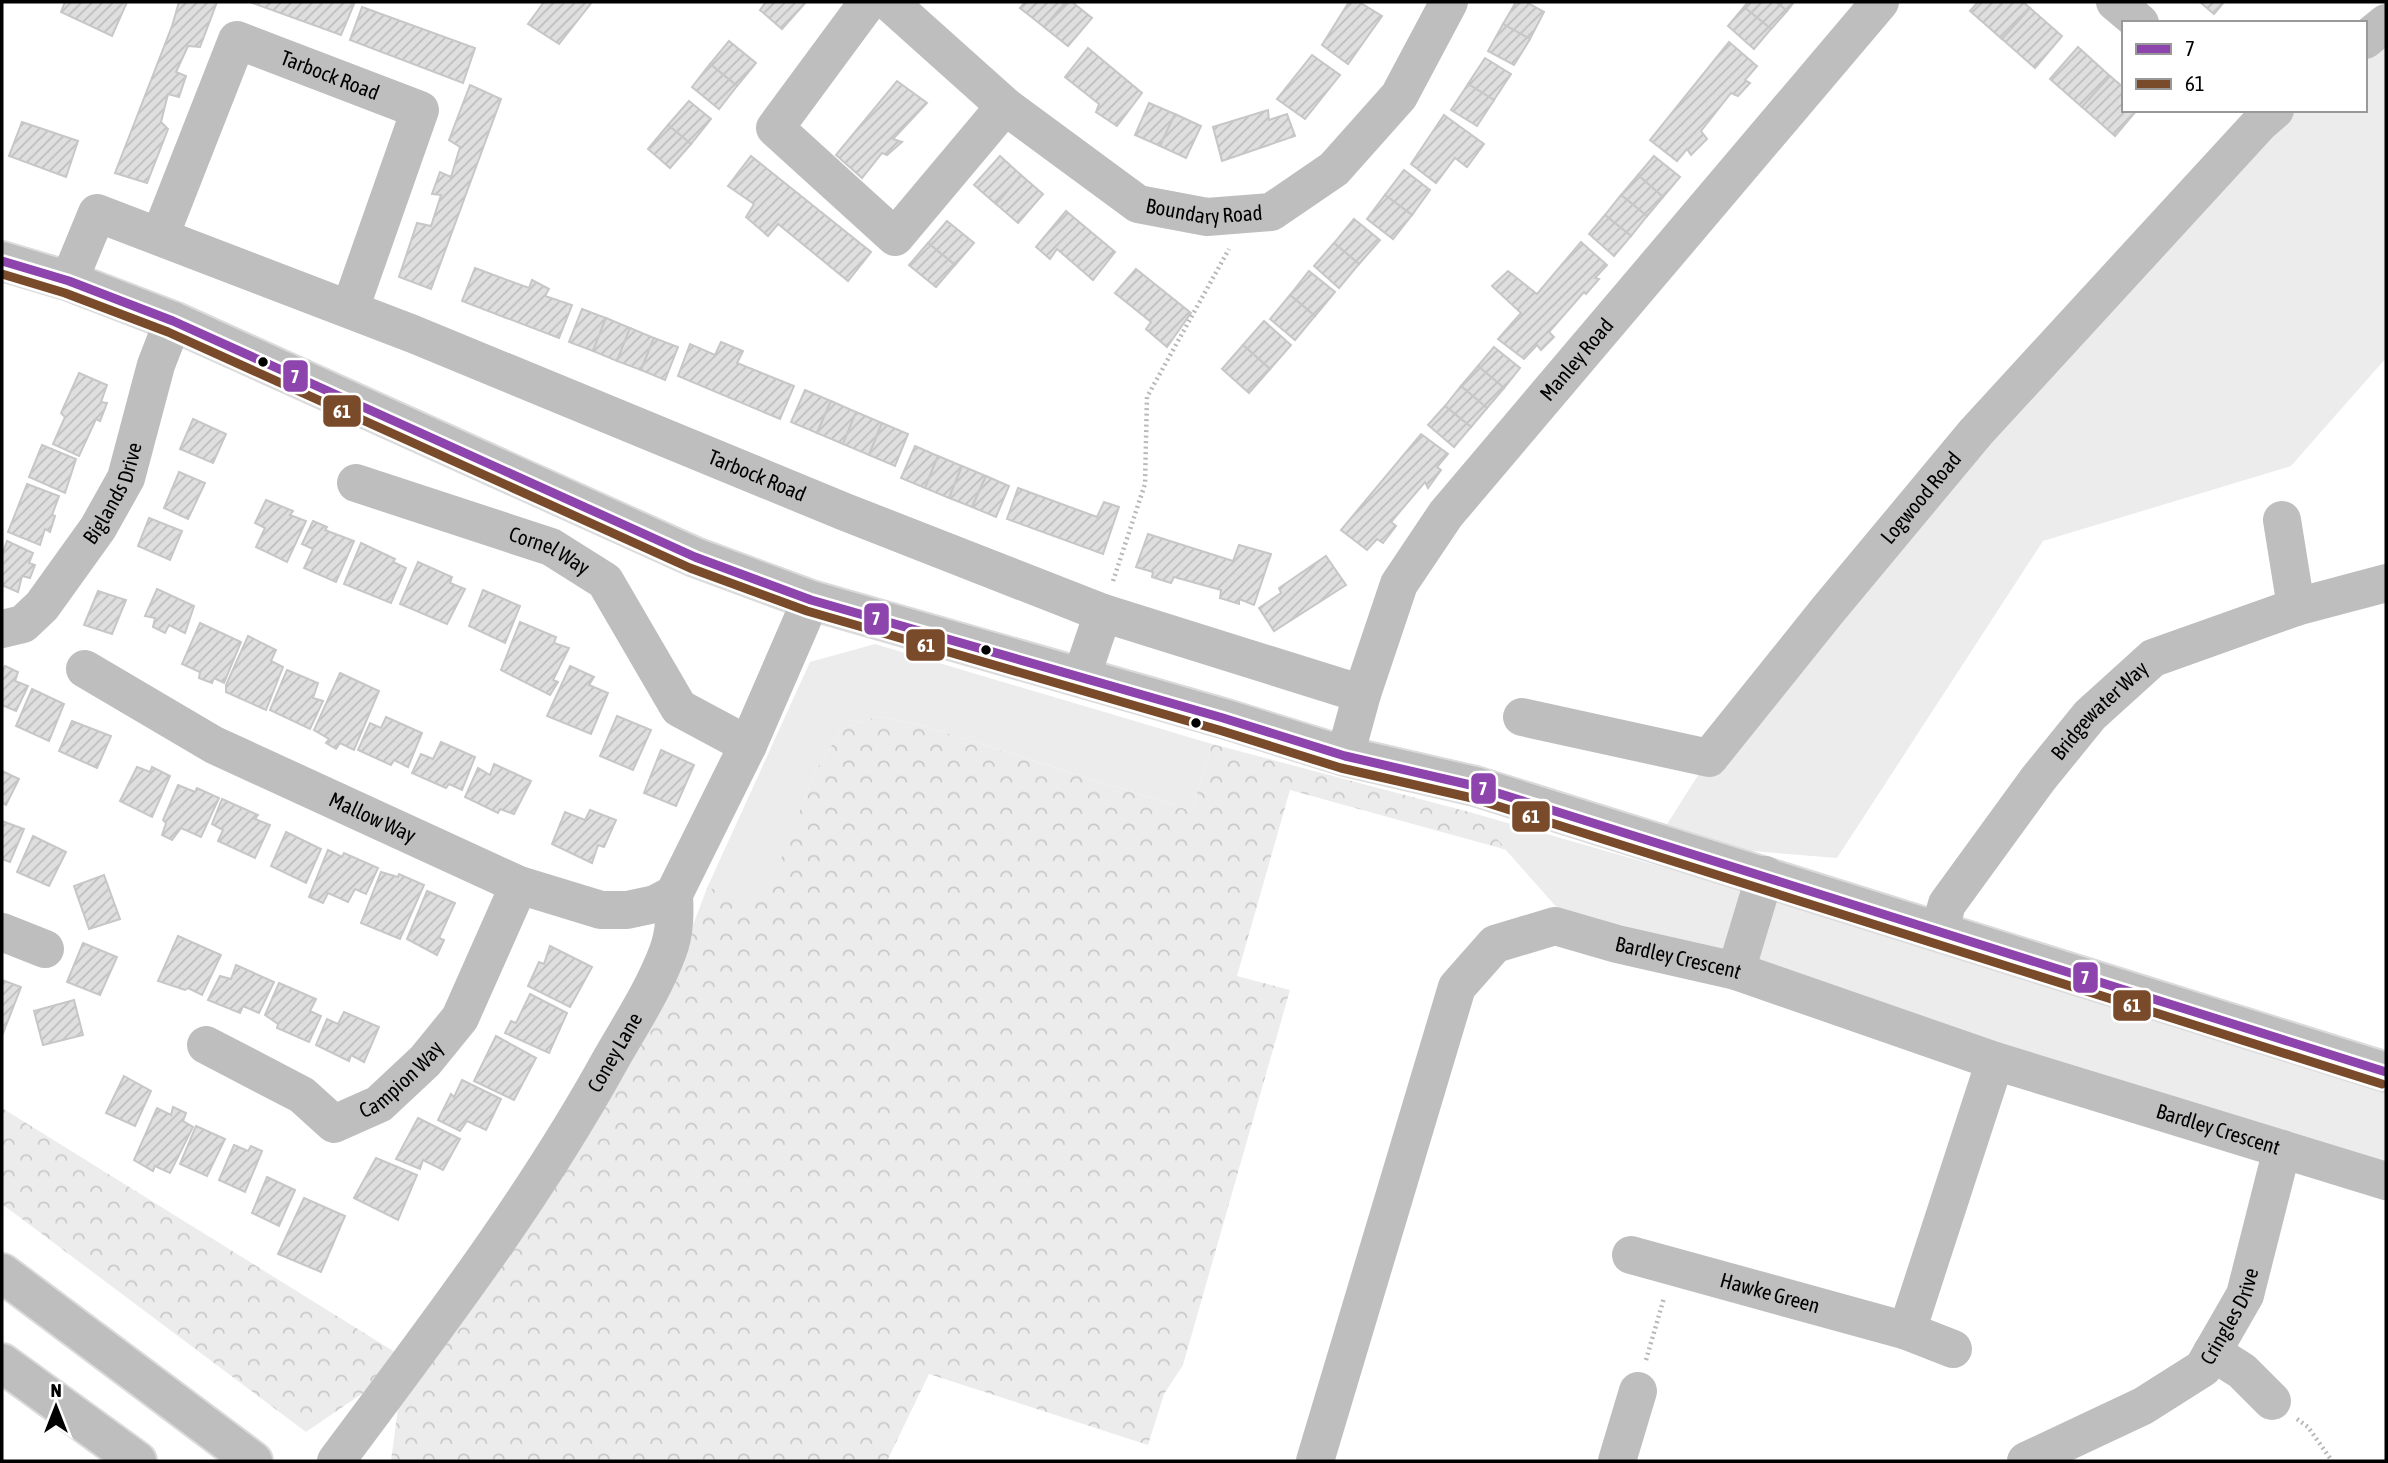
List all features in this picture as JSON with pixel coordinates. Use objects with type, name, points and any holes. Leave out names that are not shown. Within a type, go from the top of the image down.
[{"type":"main road","points":[[868,2],[775,128],[895,237],[1005,106]]},
{"type":"main road","name":"Boundary Road","points":[[889,2],[1005,106],[1138,204],[1208,217],[1271,212],[1335,169],[1399,96],[1449,2]]},
{"type":"main road","name":"Manley Road","points":[[1345,756],[1362,694],[1399,584],[1446,514],[1880,2]]},
{"type":"main road","points":[[2115,2],[2138,21]]},
{"type":"main road","points":[[2367,38],[2386,23]]},
{"type":"main road","name":"Tarbock Road","points":[[160,236],[237,40],[420,110],[349,309]]},
{"type":"main road","name":"Logwood Road","points":[[1522,717],[1709,758],[1826,611],[1976,432],[2260,114]]},
{"type":"main road","name":"Tarbock Road","points":[[69,281],[97,213],[349,309],[845,512],[1103,613],[1362,694]]},
{"type":"main road","points":[[2,261],[69,281],[173,321],[695,557],[811,600],[1223,718],[1345,756],[1475,786],[2386,1072]]},
{"type":"main road","name":"Biglands Drive","points":[[2,629],[23,624],[42,606],[98,528],[127,478],[156,365],[173,321]]},
{"type":"main road","name":"Cornel Way","points":[[356,482],[551,547],[605,581],[679,708],[748,744]]},
{"type":"main road","points":[[2283,520],[2296,607]]},
{"type":"main road","name":"Bridgewater Way","points":[[1939,932],[1947,904],[2038,779],[2090,715],[2153,658],[2296,607],[2386,583]]},
{"type":"main road","name":"Coney Lane","points":[[336,1461],[518,1211],[576,1123],[645,999],[668,951],[676,921],[674,894],[748,744],[811,600]]},
{"type":"main road","points":[[1081,678],[1103,613]]},
{"type":"main road","name":"Mallow Way","points":[[85,669],[214,745],[519,885],[601,910],[627,910],[655,904],[674,894]]},
{"type":"main road","points":[[1736,971],[1765,875]]},
{"type":"main road","name":"Campion Way","points":[[206,1045],[302,1095],[334,1124],[379,1104],[425,1061],[460,1018],[519,885]]},
{"type":"main road","name":"Bardley Crescent","points":[[1315,1461],[1457,988],[1495,944],[1555,926],[1618,944],[1736,971],[1995,1061],[2386,1181]]},
{"type":"main road","points":[[2,932],[45,949]]},
{"type":"main road","points":[[1907,1331],[1995,1061]]},
{"type":"main road","name":"Cringles Drive","points":[[2026,1461],[2143,1406],[2203,1368],[2245,1295],[2282,1149]]},
{"type":"main road","name":"Hawke Green","points":[[1632,1255],[1907,1331],[1953,1349]]},
{"type":"main road","points":[[2,1273],[253,1461]]},
{"type":"main road","points":[[2212,1352],[2242,1371],[2272,1401]]},
{"type":"main road","points":[[2,1363],[137,1461]]},
{"type":"main road","points":[[1617,1461],[1638,1391]]},
{"type":"path","points":[[1103,613],[1145,484],[1147,397],[1247,214]]},
{"type":"path","points":[[1638,1391],[1673,1267]]},
{"type":"path","points":[[2272,1401],[2308,1427],[2332,1461]]},
{"type":"green space","points":[[2386,29],[2386,358],[2291,466],[2043,541],[1837,858],[1655,843],[1709,758],[2275,112],[2367,112],[2367,43]]},
{"type":"green space","points":[[875,644],[1212,744],[1192,811],[924,726],[878,716],[842,729],[816,770],[766,898],[707,888],[810,662]]},
{"type":"green space","points":[[878,716],[924,726],[1192,811],[1212,744],[1473,813],[1507,850],[1290,790],[1237,976],[1290,990],[1183,1365],[1164,1394],[1148,1445],[929,1374],[887,1461],[391,1461],[400,1393],[678,965],[707,888],[766,897],[816,770],[842,729]]},
{"type":"green space","points":[[1473,813],[2386,1074],[2386,1179],[1560,911]]},
{"type":"green space","points":[[2,1108],[398,1354],[382,1380],[306,1432],[2,1204]]},
{"type":"building","points":[[65,2],[127,2],[112,36],[61,12]]},
{"type":"building","points":[[179,2],[217,2],[200,47],[188,46],[176,72],[186,76],[179,97],[168,94],[161,122],[168,129],[147,183],[115,173]]},
{"type":"building","points":[[250,2],[349,2],[354,4],[341,35]]},
{"type":"building","points":[[544,2],[592,2],[559,44],[528,24]]},
{"type":"building","points":[[766,2],[806,2],[782,29],[760,10]]},
{"type":"building","points":[[1025,2],[1066,2],[1044,27],[1020,8]]},
{"type":"building","points":[[1066,2],[1072,2],[1092,18],[1068,46],[1044,27]]},
{"type":"building","points":[[1349,2],[1359,2],[1382,16],[1348,64],[1322,45]]},
{"type":"building","points":[[1516,2],[1526,2],[1544,12],[1530,39],[1503,24]]},
{"type":"building","points":[[1748,2],[1777,2],[1787,11],[1771,29],[1744,7]]},
{"type":"building","points":[[1777,2],[1794,2],[1787,11]]},
{"type":"building","points":[[1978,2],[2023,2],[2030,8],[2002,39],[1970,11]]},
{"type":"building","points":[[2200,2],[2224,2],[2214,14]]},
{"type":"building","points":[[362,7],[475,48],[463,83],[350,40]]},
{"type":"building","points":[[1744,7],[1771,29],[1754,49],[1728,26]]},
{"type":"building","points":[[2030,8],[2062,36],[2035,68],[2002,39]]},
{"type":"building","points":[[1503,24],[1530,39],[1514,65],[1488,51]]},
{"type":"building","points":[[729,41],[756,63],[737,86],[710,64]]},
{"type":"building","points":[[1729,42],[1757,66],[1745,80],[1750,83],[1738,96],[1731,93],[1701,131],[1707,139],[1691,155],[1687,149],[1677,161],[1650,140]]},
{"type":"building","points":[[2078,47],[2110,76],[2082,107],[2050,79]]},
{"type":"building","points":[[1088,48],[1142,93],[1117,126],[1096,112],[1099,104],[1065,77]]},
{"type":"building","points":[[1312,55],[1340,75],[1305,119],[1277,99]]},
{"type":"building","points":[[1485,58],[1511,74],[1494,100],[1468,84]]},
{"type":"building","points":[[710,64],[737,86],[719,109],[692,87]]},
{"type":"building","points":[[2110,76],[2122,86],[2122,112],[2135,112],[2115,136],[2082,107]]},
{"type":"building","points":[[897,81],[927,103],[893,139],[902,142],[887,155],[882,153],[862,178],[836,155]]},
{"type":"building","points":[[1468,84],[1494,100],[1477,126],[1451,110]]},
{"type":"building","points":[[470,85],[501,99],[431,289],[399,277],[417,223],[431,226],[441,195],[432,194],[440,172],[451,177],[460,147],[449,140]]},
{"type":"building","points":[[689,101],[711,119],[691,144],[668,125]]},
{"type":"building","points":[[1149,103],[1175,114],[1160,146],[1135,135]]},
{"type":"building","points":[[1268,110],[1269,120],[1287,114],[1295,136],[1222,161],[1213,127]]},
{"type":"building","points":[[1175,114],[1201,126],[1186,158],[1160,146]]},
{"type":"building","points":[[1444,115],[1484,144],[1467,167],[1455,158],[1436,183],[1411,164]]},
{"type":"building","points":[[22,122],[78,141],[66,177],[9,156]]},
{"type":"building","points":[[668,125],[691,144],[670,168],[648,149]]},
{"type":"building","points":[[751,156],[871,252],[848,281],[778,224],[768,236],[746,217],[754,204],[728,186]]},
{"type":"building","points":[[1000,156],[1021,175],[996,204],[974,185]]},
{"type":"building","points":[[1654,156],[1680,177],[1663,197],[1638,175]]},
{"type":"building","points":[[1404,170],[1430,190],[1412,215],[1385,195]]},
{"type":"building","points":[[1021,175],[1043,194],[1018,223],[996,204]]},
{"type":"building","points":[[1638,175],[1663,197],[1647,216],[1621,195]]},
{"type":"building","points":[[1385,195],[1412,215],[1393,239],[1367,219]]},
{"type":"building","points":[[1621,195],[1647,216],[1631,236],[1605,215]]},
{"type":"building","points":[[1066,211],[1115,252],[1093,280],[1057,249],[1050,259],[1036,247]]},
{"type":"building","points":[[1605,215],[1631,236],[1614,256],[1589,234]]},
{"type":"building","points":[[1354,219],[1380,240],[1359,264],[1334,243]]},
{"type":"building","points":[[947,221],[974,243],[955,265],[928,243]]},
{"type":"building","points":[[1581,242],[1607,265],[1595,278],[1599,279],[1549,332],[1554,337],[1541,350],[1537,345],[1524,359],[1498,339],[1521,313],[1492,286],[1508,271],[1537,294]]},
{"type":"building","points":[[928,243],[955,265],[936,287],[909,265]]},
{"type":"building","points":[[1334,243],[1359,264],[1339,288],[1314,266]]},
{"type":"building","points":[[475,268],[529,288],[532,280],[549,289],[545,296],[572,305],[559,338],[462,301]]},
{"type":"building","points":[[1136,269],[1191,313],[1167,347],[1146,329],[1151,322],[1115,293]]},
{"type":"building","points":[[1309,271],[1335,292],[1315,316],[1290,295]]},
{"type":"building","points":[[1290,295],[1315,316],[1295,340],[1270,319]]},
{"type":"building","points":[[582,309],[606,318],[593,351],[569,342]]},
{"type":"building","points":[[606,318],[630,328],[617,361],[593,351]]},
{"type":"building","points":[[1264,321],[1291,345],[1270,369],[1243,345]]},
{"type":"building","points":[[630,328],[654,338],[641,370],[617,361]]},
{"type":"building","points":[[654,338],[678,347],[665,380],[641,370]]},
{"type":"building","points":[[721,342],[743,351],[737,363],[794,386],[780,419],[678,376],[690,344],[715,355]]},
{"type":"building","points":[[1243,345],[1270,369],[1249,393],[1222,369]]},
{"type":"building","points":[[1494,347],[1520,368],[1504,388],[1478,366]]},
{"type":"building","points":[[1478,366],[1504,388],[1487,408],[1461,386]]},
{"type":"building","points":[[79,373],[107,385],[101,402],[107,403],[100,421],[96,419],[79,456],[53,444],[65,417],[61,413]]},
{"type":"building","points":[[1461,386],[1487,408],[1471,427],[1445,406]]},
{"type":"building","points":[[805,390],[831,401],[817,433],[791,422]]},
{"type":"building","points":[[831,401],[856,412],[843,444],[817,433]]},
{"type":"building","points":[[1445,406],[1471,427],[1454,447],[1428,425]]},
{"type":"building","points":[[856,412],[882,423],[869,455],[843,444]]},
{"type":"building","points":[[193,419],[226,434],[213,463],[180,449]]},
{"type":"building","points":[[882,423],[908,434],[895,466],[869,455]]},
{"type":"building","points":[[1421,434],[1448,454],[1437,467],[1441,470],[1428,488],[1425,482],[1391,522],[1396,526],[1383,543],[1377,539],[1367,550],[1341,530]]},
{"type":"building","points":[[42,445],[76,459],[65,493],[29,477]]},
{"type":"building","points":[[915,446],[938,456],[925,488],[901,478]]},
{"type":"building","points":[[938,456],[962,466],[949,498],[925,488]]},
{"type":"building","points":[[962,466],[986,476],[972,507],[949,498]]},
{"type":"building","points":[[179,472],[205,483],[188,519],[164,508]]},
{"type":"building","points":[[986,476],[1009,486],[996,517],[972,507]]},
{"type":"building","points":[[27,484],[59,496],[52,515],[55,516],[50,532],[45,529],[40,545],[8,532]]},
{"type":"building","points":[[1018,488],[1097,517],[1104,502],[1119,507],[1103,554],[1007,519]]},
{"type":"building","points":[[266,500],[293,511],[290,515],[306,521],[287,562],[256,547],[265,528],[255,523]]},
{"type":"building","points":[[149,518],[182,531],[170,560],[138,546]]},
{"type":"building","points":[[313,521],[327,527],[325,530],[354,541],[336,582],[304,568],[313,549],[302,544]]},
{"type":"building","points":[[1148,534],[1233,561],[1239,545],[1271,554],[1254,605],[1239,599],[1239,604],[1220,598],[1221,590],[1174,577],[1171,583],[1152,577],[1153,572],[1136,567]]},
{"type":"building","points":[[7,541],[33,553],[29,563],[35,565],[30,578],[22,576],[18,592],[2,585],[2,555]]},
{"type":"building","points":[[361,543],[395,559],[393,562],[406,568],[391,603],[344,584]]},
{"type":"building","points":[[1326,556],[1346,585],[1274,631],[1259,608],[1281,593],[1279,588]]},
{"type":"building","points":[[418,562],[452,577],[450,583],[465,589],[447,624],[400,604]]},
{"type":"building","points":[[157,589],[194,606],[185,633],[169,625],[165,633],[153,627],[155,618],[145,616]]},
{"type":"building","points":[[483,590],[520,606],[505,643],[469,626]]},
{"type":"building","points":[[98,591],[126,600],[112,634],[84,625]]},
{"type":"building","points":[[520,622],[556,637],[554,643],[569,648],[553,680],[558,682],[550,695],[501,670]]},
{"type":"building","points":[[200,623],[241,642],[224,683],[214,678],[212,683],[199,678],[200,672],[182,664]]},
{"type":"building","points":[[248,636],[276,650],[271,661],[283,667],[266,710],[226,692],[226,685]]},
{"type":"building","points":[[5,666],[18,672],[15,681],[28,686],[16,711],[2,705],[2,672]]},
{"type":"building","points":[[570,666],[594,677],[589,685],[608,693],[591,734],[547,716]]},
{"type":"building","points":[[287,670],[318,683],[313,698],[323,701],[310,729],[270,710]]},
{"type":"building","points":[[340,673],[379,691],[354,750],[340,743],[336,749],[326,743],[329,739],[314,730]]},
{"type":"building","points":[[32,689],[64,704],[49,741],[16,726]]},
{"type":"building","points":[[617,716],[651,730],[633,770],[600,756]]},
{"type":"building","points":[[386,717],[422,733],[408,767],[394,760],[391,765],[358,750],[370,723],[381,728]]},
{"type":"building","points":[[72,721],[111,736],[97,768],[59,751]]},
{"type":"building","points":[[441,742],[475,757],[462,790],[449,784],[446,788],[412,773],[421,754],[433,759]]},
{"type":"building","points":[[661,750],[694,765],[676,806],[644,793]]},
{"type":"building","points":[[494,764],[531,781],[514,814],[500,809],[498,813],[465,797],[478,768],[490,775]]},
{"type":"building","points":[[137,767],[150,772],[152,767],[170,776],[152,817],[120,801]]},
{"type":"building","points":[[2,771],[19,779],[6,805],[2,803]]},
{"type":"building","points":[[178,785],[195,792],[197,788],[219,798],[201,837],[181,828],[172,840],[162,835],[166,823],[163,820]]},
{"type":"building","points":[[222,799],[258,815],[255,819],[270,825],[255,858],[218,841],[223,830],[212,824]]},
{"type":"building","points":[[590,810],[616,820],[604,847],[598,845],[592,863],[552,844],[565,812],[585,820]]},
{"type":"building","points":[[2,821],[24,829],[10,862],[2,859]]},
{"type":"building","points":[[286,832],[321,849],[306,883],[271,866]]},
{"type":"building","points":[[33,836],[66,852],[49,886],[17,872]]},
{"type":"building","points":[[328,850],[342,857],[344,853],[378,868],[366,894],[355,889],[348,902],[328,893],[323,903],[309,897]]},
{"type":"building","points":[[381,872],[398,877],[399,874],[424,885],[400,939],[361,923]]},
{"type":"building","points":[[104,875],[120,919],[89,929],[74,886]]},
{"type":"building","points":[[427,891],[455,903],[439,938],[444,940],[437,955],[407,939]]},
{"type":"building","points":[[178,936],[221,955],[202,995],[188,988],[185,990],[158,981]]},
{"type":"building","points":[[83,943],[117,957],[100,995],[67,982]]},
{"type":"building","points":[[550,946],[592,967],[570,1007],[528,986],[539,962],[544,964]]},
{"type":"building","points":[[236,965],[274,982],[259,1013],[243,1006],[240,1013],[208,1000],[220,976],[231,979]]},
{"type":"building","points":[[2,980],[21,987],[2,1036]]},
{"type":"building","points":[[279,983],[316,999],[310,1011],[321,1016],[309,1042],[277,1028],[278,1024],[265,1015]]},
{"type":"building","points":[[530,994],[567,1013],[549,1053],[505,1033],[511,1021],[516,1023]]},
{"type":"building","points":[[74,1000],[83,1035],[43,1045],[34,1011]]},
{"type":"building","points":[[344,1012],[379,1027],[364,1062],[351,1055],[349,1061],[316,1045],[327,1019],[338,1024]]},
{"type":"building","points":[[496,1036],[536,1058],[514,1100],[474,1081]]},
{"type":"building","points":[[124,1076],[151,1091],[135,1126],[106,1113]]},
{"type":"building","points":[[462,1080],[501,1099],[486,1130],[467,1121],[460,1131],[438,1120],[451,1094],[454,1097]]},
{"type":"building","points":[[173,1107],[186,1113],[183,1121],[193,1127],[170,1173],[155,1166],[153,1171],[134,1160],[157,1108],[171,1115]]},
{"type":"building","points":[[418,1118],[460,1139],[443,1170],[423,1160],[420,1169],[396,1159]]},
{"type":"building","points":[[196,1126],[225,1139],[207,1176],[180,1164]]},
{"type":"building","points":[[234,1145],[248,1151],[251,1146],[262,1151],[245,1192],[219,1180]]},
{"type":"building","points":[[376,1158],[417,1175],[398,1220],[354,1198]]},
{"type":"building","points":[[267,1177],[295,1190],[279,1226],[252,1213]]},
{"type":"building","points":[[304,1198],[345,1216],[321,1272],[278,1254]]},
{"type":"transit line","name":"7","points":[[2,261],[69,281],[173,321],[695,557],[811,600],[1223,718],[1345,756],[1475,786],[2386,1072]]},
{"type":"transit line","name":"61","points":[[2,274],[65,293],[168,332],[690,568],[807,611],[1341,768],[1472,798],[2382,1084]]}]
